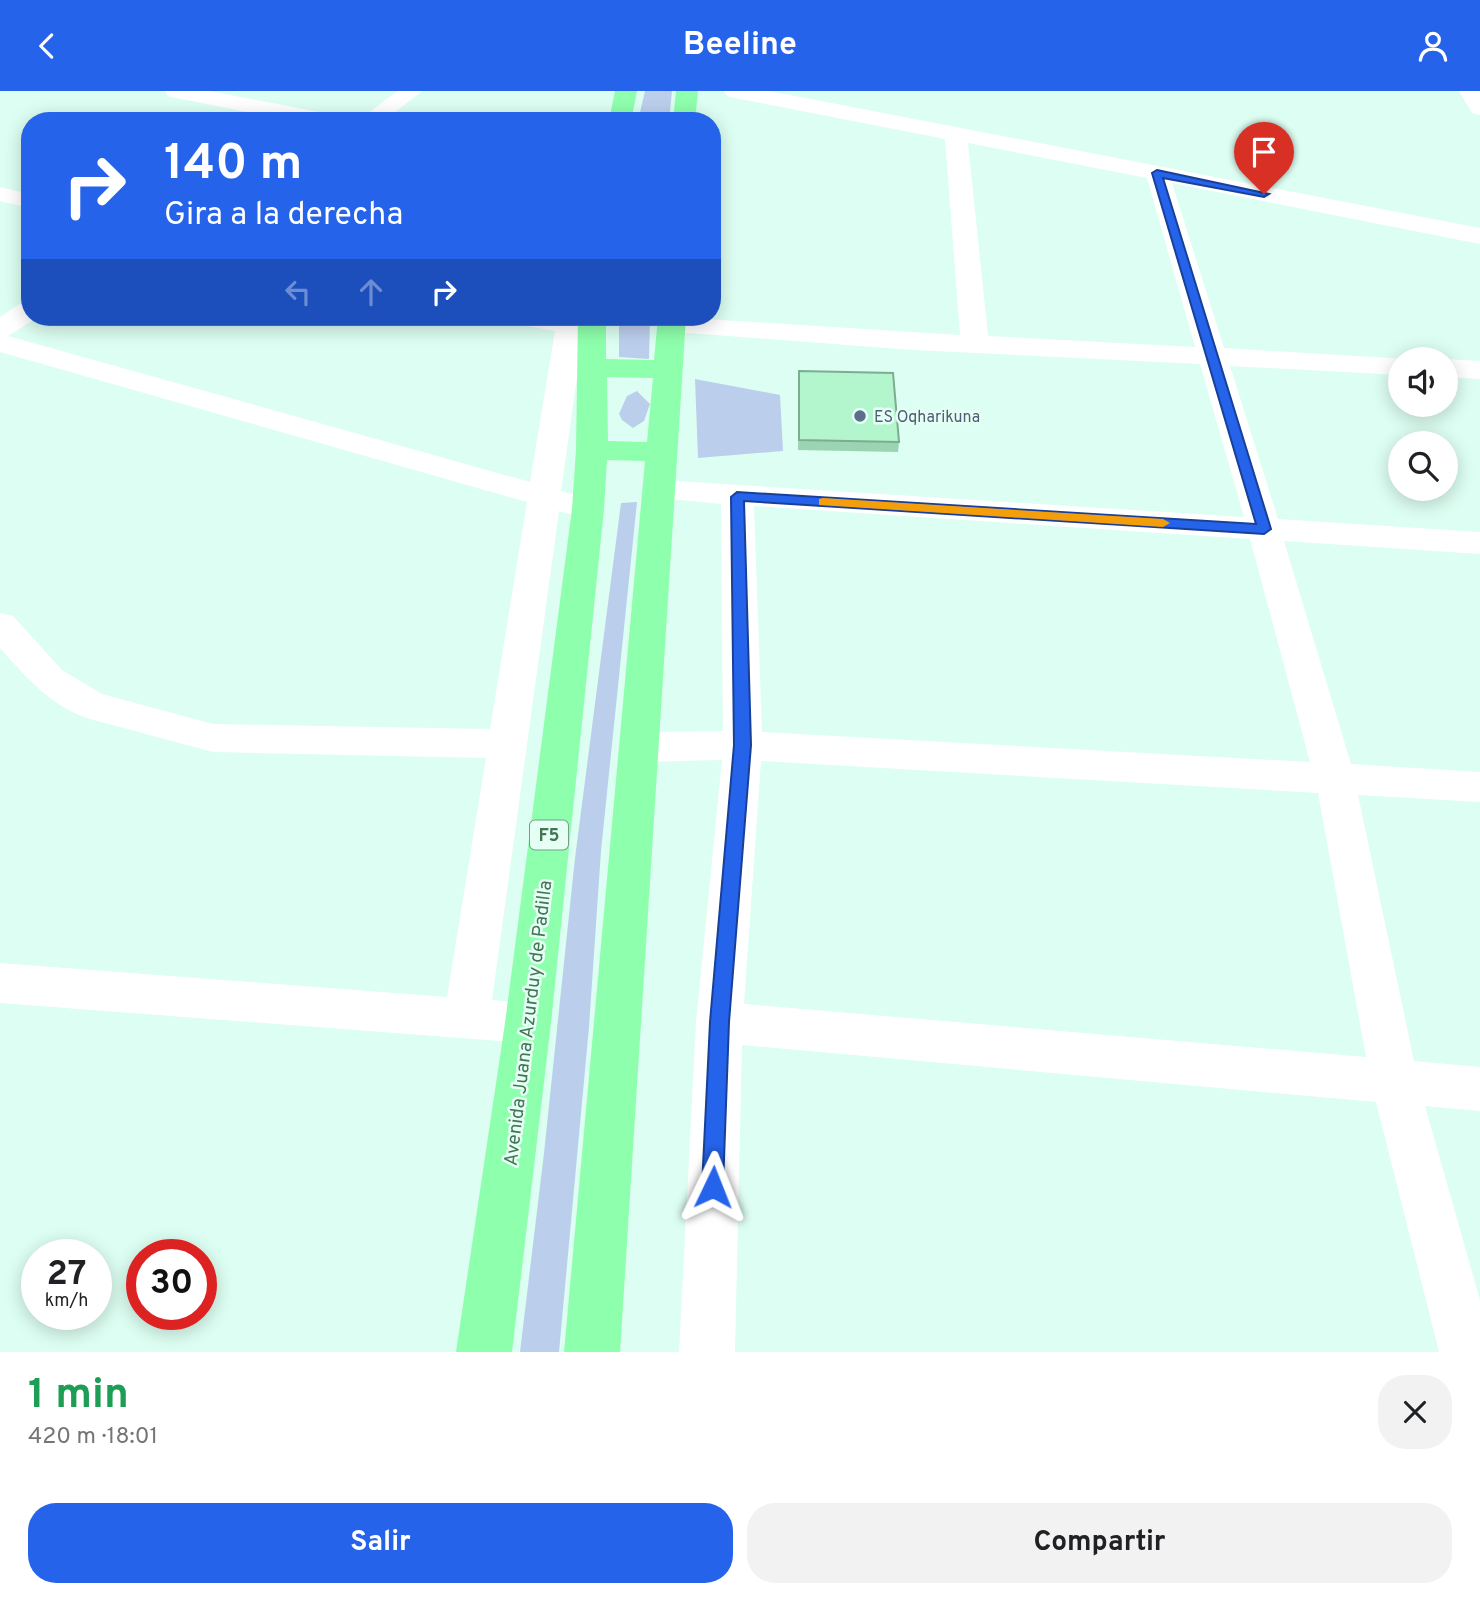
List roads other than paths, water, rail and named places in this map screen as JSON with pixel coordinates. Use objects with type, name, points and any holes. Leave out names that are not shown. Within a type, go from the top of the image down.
[{"type":"highway","points":[[622,112],[626,91]]},
{"type":"highway","points":[[685,112],[687,91]]},
{"type":"highway","name":"Avenida Juana Azurduy de Padilla","points":[[484,1352],[528,1023],[587,509],[592,450],[593,368],[582,326]]},
{"type":"highway","points":[[592,1352],[672,326]]},
{"type":"highway","points":[[593,368],[670,369]]},
{"type":"highway","points":[[592,450],[662,471]]},
{"type":"street","points":[[179,91],[284,112]]},
{"type":"street","points":[[382,112],[411,91]]},
{"type":"street","points":[[735,91],[1480,236]]},
{"type":"street","points":[[1470,91],[1480,108]]},
{"type":"street","points":[[956,135],[975,344]]},
{"type":"street","points":[[1157,173],[1264,529],[1335,779],[1394,1080],[1467,1352]]},
{"type":"street","points":[[0,194],[21,199]]},
{"type":"street","points":[[0,330],[21,316]]},
{"type":"street","points":[[721,325],[975,344],[1388,365]]},
{"type":"street","points":[[467,1017],[543,494],[580,326]]},
{"type":"street","points":[[0,343],[543,494],[587,509]]},
{"type":"street","points":[[1458,369],[1480,370]]},
{"type":"street","points":[[662,471],[737,497],[1480,543]]},
{"type":"street","points":[[707,1352],[719,1022],[743,745],[737,497]]},
{"type":"street","points":[[0,625],[49,679],[90,705],[213,738],[506,744]]},
{"type":"street","points":[[639,747],[743,745],[1480,787]]},
{"type":"street","points":[[0,983],[528,1023]]},
{"type":"street","points":[[719,1022],[1480,1089]]},
{"type":"place","name":"ES Oqharikuna","points":[[860,416]]}]
